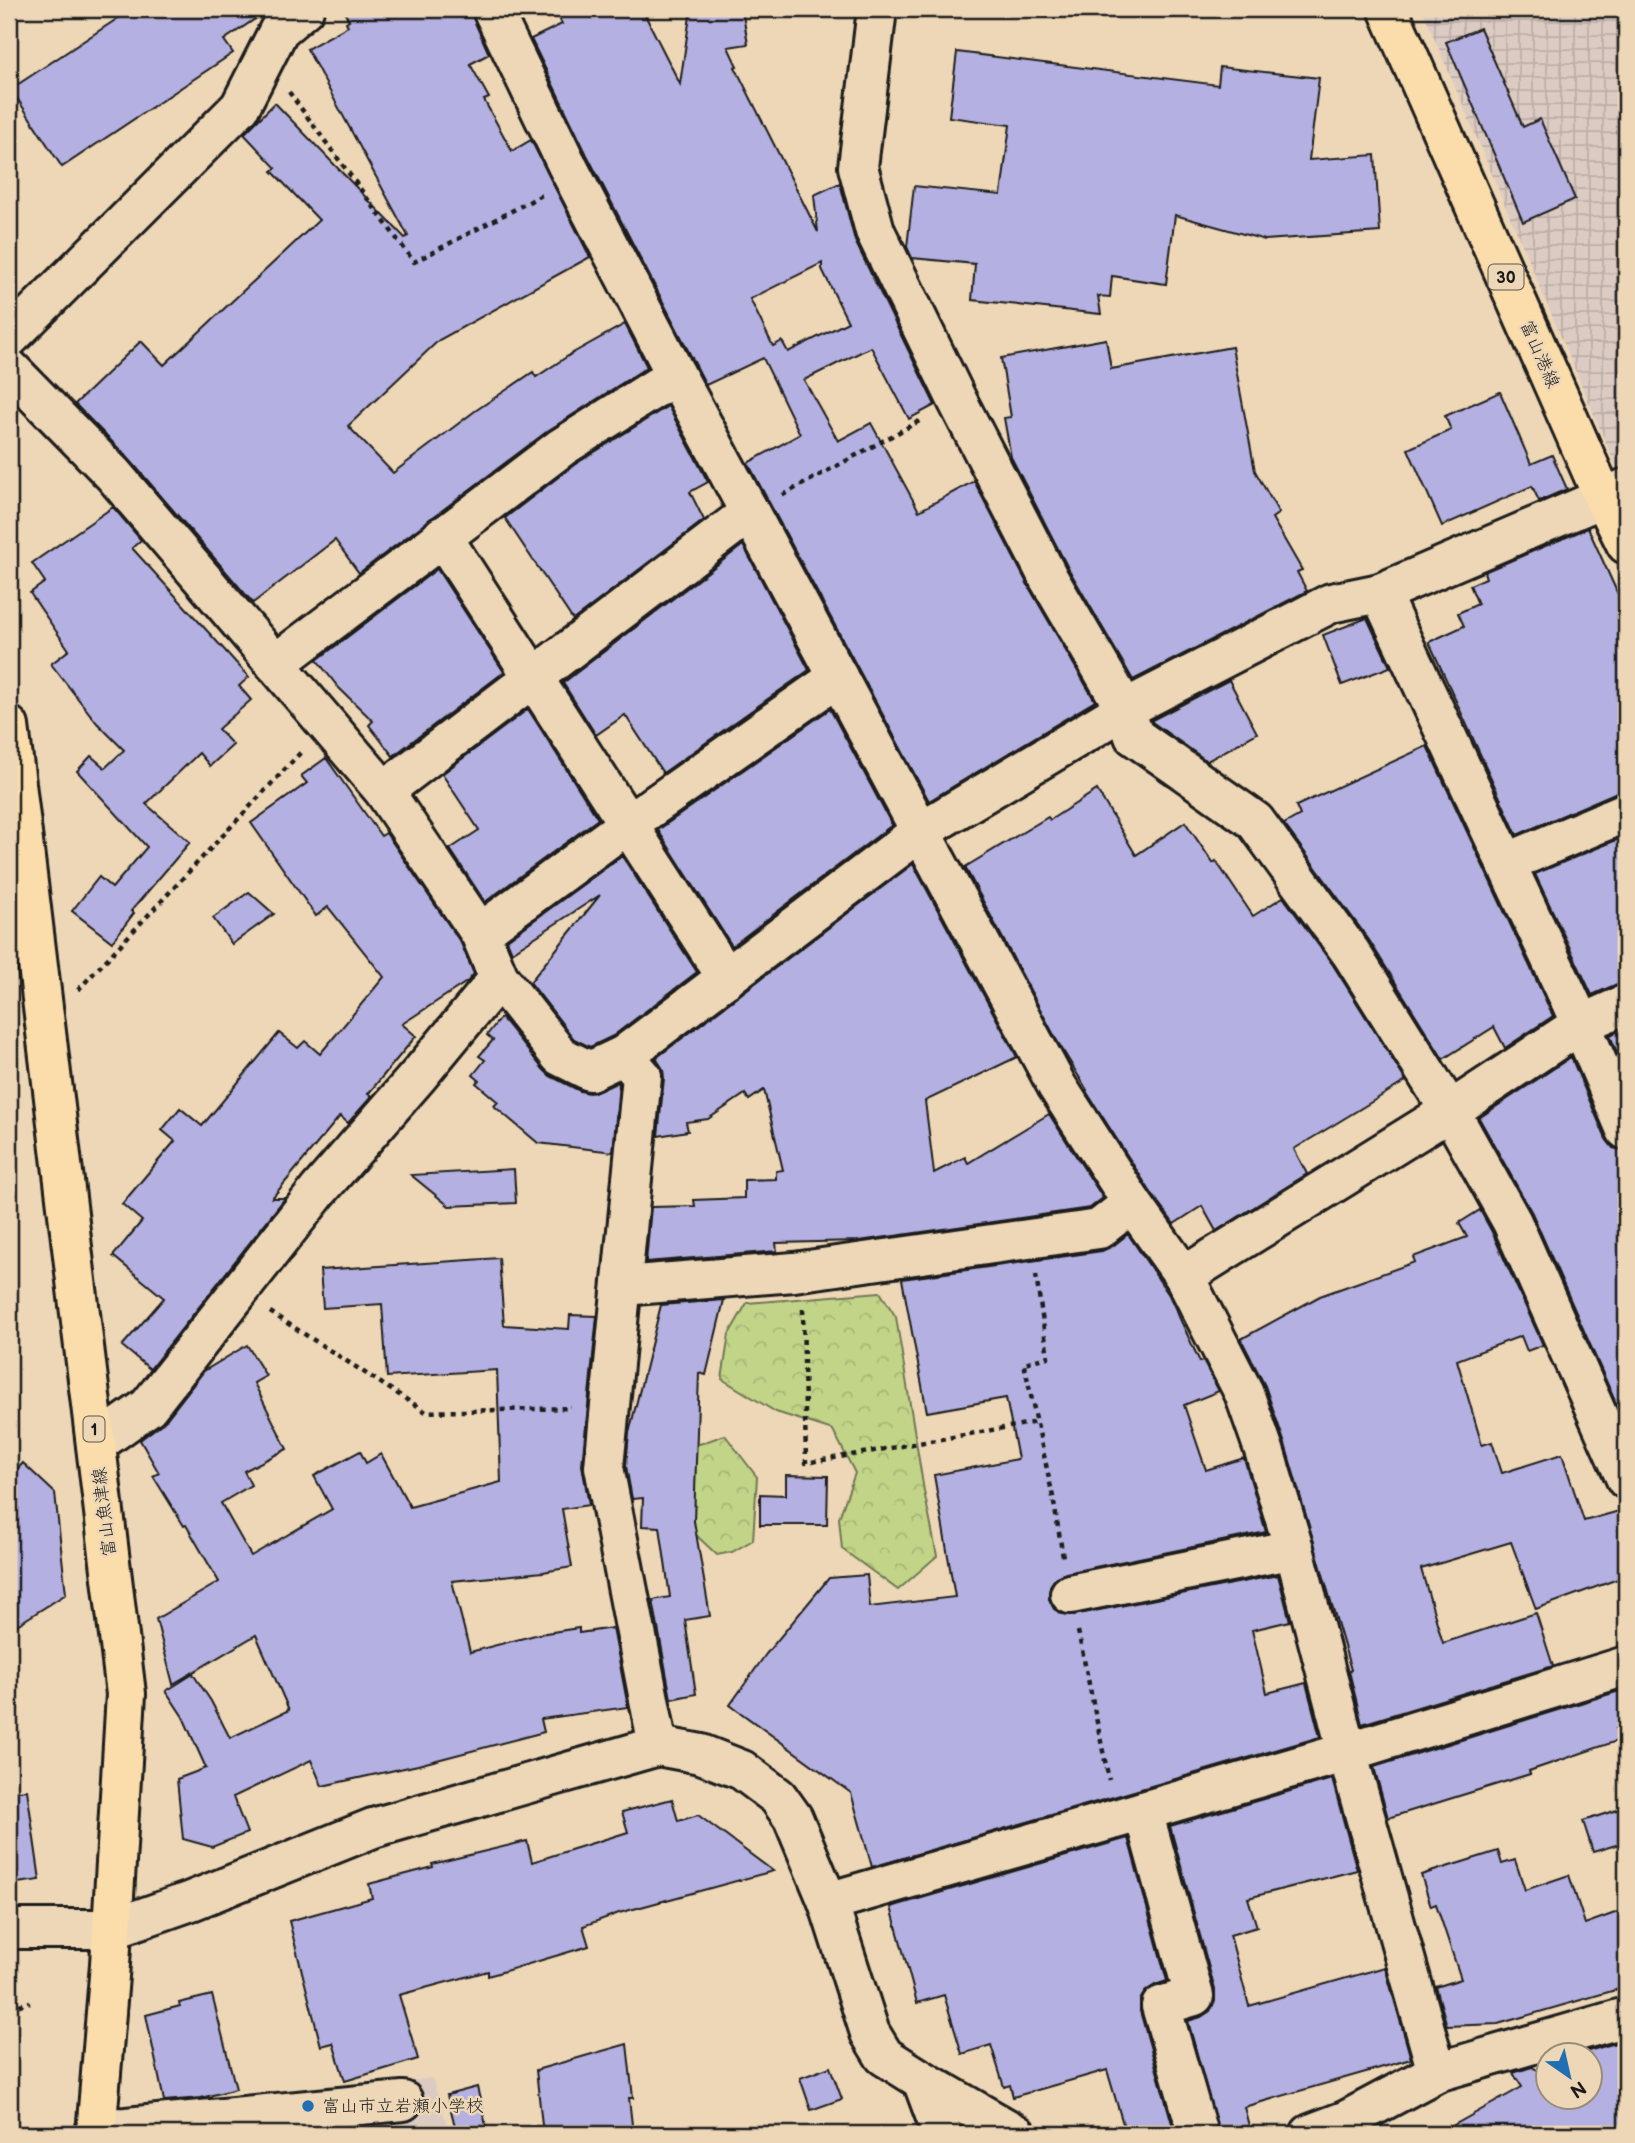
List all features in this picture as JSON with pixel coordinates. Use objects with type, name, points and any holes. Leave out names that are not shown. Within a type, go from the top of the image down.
[{"type":"main road","name":"富山港線","points":[[1388,9],[1615,492],[1626,544]]},
{"type":"main road","name":"富山魚津線","points":[[9,726],[125,1694],[110,1964],[96,2131]]},
{"type":"street","points":[[9,338],[240,107],[279,30],[304,9]]},
{"type":"street","points":[[492,9],[573,178],[676,375],[1057,1086],[1132,1203],[1184,1276],[1244,1393],[1294,1549],[1347,1752],[1437,2072]]},
{"type":"street","points":[[877,9],[858,167],[875,231],[957,400],[1049,579],[1125,709],[1134,736],[1255,821],[1351,953],[1450,1111],[1512,1222],[1626,1479]]},
{"type":"street","points":[[9,368],[113,474],[384,791],[480,933],[499,978],[560,1056],[590,1071],[624,1055],[921,831],[1125,709],[1331,603],[1380,593],[1615,492]]},
{"type":"street","points":[[275,664],[562,447],[676,375]]},
{"type":"street","points":[[384,791],[749,513]]},
{"type":"street","points":[[442,536],[727,978]]},
{"type":"street","points":[[1380,593],[1581,1024],[1626,1130]]},
{"type":"street","points":[[480,933],[628,824],[838,677]]},
{"type":"street","points":[[1506,863],[1626,812]]},
{"type":"street","points":[[96,1444],[148,1407],[318,1191],[499,978]]},
{"type":"street","points":[[1184,1276],[1450,1111],[1581,1024],[1626,1004]]},
{"type":"street","points":[[624,1055],[642,1076],[604,1467],[658,1746]]},
{"type":"street","points":[[623,1286],[802,1271],[1099,1229],[1132,1203]]},
{"type":"street","points":[[1070,1594],[1294,1549]]},
{"type":"street","points":[[828,1902],[1347,1752],[1626,1666]]},
{"type":"street","points":[[9,1929],[111,1929],[191,1901],[373,1828],[658,1746],[701,1754],[742,1770],[778,1797],[793,1818],[828,1902],[870,2033],[884,2056],[1016,2134]]},
{"type":"street","points":[[1130,1815],[1194,1996],[1161,2006],[1198,2134]]},
{"type":"street","points":[[1310,2134],[1351,2127],[1437,2072],[1626,2017]]},
{"type":"street","points":[[922,2080],[942,2134]]},
{"type":"street","points":[[96,2131],[403,2101]]},
{"type":"path","points":[[265,59],[414,262],[573,178]]},
{"type":"path","points":[[749,513],[957,400]]},
{"type":"path","points":[[44,1014],[69,1000],[327,725]]},
{"type":"path","points":[[1030,1239],[1048,1357],[1024,1363],[1070,1594],[1130,1815]]},
{"type":"path","points":[[802,1271],[806,1463],[1037,1422]]},
{"type":"path","points":[[239,1292],[426,1412],[611,1407]]},
{"type":"path","points":[[9,2008],[30,2003]]},
{"type":"shaded area","points":[[1422,9],[1626,9],[1626,474],[1620,476]]},
{"type":"shaded area","name":"富山市立岩瀬小学校","points":[[432,2078],[450,2134],[145,2134],[203,2105]]},
{"type":"green space","points":[[880,1292],[896,1317],[937,1556],[898,1590],[842,1549],[839,1518],[855,1473],[833,1430],[776,1412],[722,1379],[729,1334],[747,1303]]},
{"type":"green space","points":[[725,1435],[757,1477],[753,1540],[732,1552],[717,1555],[676,1516],[682,1450]]},
{"type":"building","points":[[132,9],[270,9],[224,40],[233,53],[62,167],[11,89]]},
{"type":"building","points":[[342,9],[469,9],[489,54],[470,64],[489,98],[484,100],[512,151],[531,140],[590,257],[439,340],[348,426],[393,473],[475,411],[533,372],[536,377],[625,324],[647,367],[549,430],[359,573],[335,540],[253,603],[130,460],[75,404],[141,341],[164,365],[319,220],[272,171],[276,168],[244,134],[275,103],[405,238],[408,236],[307,49],[348,26],[346,22],[349,20]]},
{"type":"building","points":[[577,9],[642,9],[680,84],[691,9],[742,9],[748,44],[728,47],[737,66],[735,67],[818,232],[814,195],[840,183],[855,241],[935,405],[909,419],[871,347],[804,380],[838,441],[871,423],[919,511],[974,481],[1030,589],[1095,701],[929,801],[748,463],[800,434],[763,358],[706,385],[587,155],[531,39],[562,24],[559,18]],"holes":[[[822,263],[822,269],[848,322],[788,352],[782,341],[773,346],[750,299]]]},
{"type":"building","points":[[1480,28],[1523,127],[1540,119],[1575,199],[1523,222],[1446,42]]},
{"type":"building","points":[[957,52],[1218,85],[1220,67],[1319,78],[1309,160],[1375,155],[1380,232],[1265,240],[1175,215],[1166,284],[1112,276],[1110,297],[1098,296],[1101,314],[972,300],[975,264],[912,258],[907,247],[914,186],[1001,195],[1010,125],[949,117]]},
{"type":"building","points":[[1106,339],[1111,369],[1232,347],[1255,471],[1279,513],[1272,518],[1302,570],[1297,572],[1307,591],[1133,680],[1068,568],[1011,457],[1004,418],[1011,417],[1001,358]]},
{"type":"building","points":[[1500,392],[1531,464],[1552,455],[1567,489],[1539,501],[1532,486],[1442,526],[1408,449],[1451,430],[1445,416]]},
{"type":"building","points":[[668,406],[708,482],[690,492],[704,520],[573,620],[505,518],[574,465]]},
{"type":"building","points":[[113,507],[141,540],[132,548],[249,677],[239,686],[251,700],[218,729],[233,745],[210,766],[199,753],[146,804],[190,842],[131,911],[134,913],[112,942],[72,911],[99,877],[112,888],[147,847],[77,771],[91,756],[105,768],[124,750],[97,723],[51,664],[69,650],[30,593],[45,582],[32,563]]},
{"type":"building","points":[[1588,528],[1626,612],[1626,791],[1617,792],[1517,835],[1429,642],[1464,626],[1458,613],[1478,604],[1470,585],[1486,578],[1484,572]]},
{"type":"building","points":[[743,545],[809,670],[663,773],[625,715],[596,735],[563,683]]},
{"type":"building","points":[[437,569],[504,672],[393,756],[369,725],[373,721],[338,687],[317,660]]},
{"type":"building","points":[[1367,618],[1390,667],[1342,685],[1323,635]]},
{"type":"building","points":[[1229,680],[1257,733],[1207,761],[1152,722],[1152,720]]},
{"type":"building","points":[[528,709],[598,819],[485,902],[450,849],[479,830],[442,774]]},
{"type":"building","points":[[830,709],[892,825],[732,946],[658,830]]},
{"type":"building","points":[[1427,746],[1553,1016],[1505,1048],[1494,1027],[1443,1059],[1369,940],[1284,824],[1300,815],[1296,806]]},
{"type":"building","points":[[326,758],[381,836],[386,833],[461,943],[474,974],[468,981],[402,1024],[416,1036],[368,1094],[372,1096],[348,1123],[340,1116],[272,1198],[285,1198],[150,1369],[122,1346],[164,1298],[113,1256],[142,1221],[122,1204],[175,1141],[162,1130],[180,1108],[202,1126],[279,1033],[298,1048],[305,1041],[320,1054],[384,977],[328,907],[316,916],[251,823],[307,783],[301,776]]},
{"type":"building","points":[[1097,790],[1136,855],[1185,822],[1213,863],[1216,861],[1253,916],[1283,897],[1333,965],[1406,1081],[1294,1149],[1307,1174],[1216,1231],[1202,1206],[1174,1224],[1150,1191],[1056,1039],[965,867],[1048,817],[1050,820]]},
{"type":"building","points":[[1626,836],[1626,982],[1592,995],[1535,874]]},
{"type":"building","points":[[622,856],[697,972],[613,1036],[590,1047],[574,1039],[530,982],[600,895],[512,952],[507,940]]},
{"type":"building","points":[[913,864],[1017,1057],[925,1101],[934,1173],[965,1157],[968,1163],[1049,1114],[1103,1198],[1090,1208],[859,1241],[776,1243],[777,1251],[646,1262],[651,1207],[695,1206],[694,1200],[744,1198],[744,1180],[776,1179],[776,1171],[783,1170],[764,1090],[749,1100],[745,1094],[708,1119],[686,1122],[688,1131],[658,1136],[664,1078],[663,1069],[656,1058]]},
{"type":"building","points":[[249,892],[274,914],[232,944],[213,918]]},
{"type":"building","points":[[501,1017],[550,1076],[589,1093],[619,1083],[613,1152],[538,1143],[494,1106],[498,1102],[476,1083],[479,1080],[473,1075],[485,1060],[479,1056],[493,1040],[487,1035]]},
{"type":"building","points":[[1626,1028],[1626,1075],[1610,1035]]},
{"type":"building","points":[[1571,1057],[1606,1139],[1613,1148],[1626,1151],[1626,1426],[1532,1213],[1479,1118]]},
{"type":"building","points":[[514,1169],[516,1203],[449,1206],[411,1175]]},
{"type":"building","points":[[1480,1210],[1543,1345],[1527,1351],[1521,1336],[1457,1360],[1482,1445],[1492,1442],[1502,1473],[1562,1454],[1584,1521],[1626,1509],[1626,1576],[1536,1609],[1511,1542],[1421,1569],[1443,1643],[1536,1613],[1553,1666],[1362,1724],[1349,1671],[1351,1670],[1285,1444],[1265,1386],[1241,1339],[1320,1296],[1415,1262],[1413,1257],[1467,1237],[1459,1223]]},
{"type":"building","points":[[1128,1234],[1169,1295],[1200,1362],[1203,1361],[1219,1391],[1184,1405],[1206,1470],[1244,1458],[1266,1532],[1066,1573],[1056,1577],[1050,1586],[1049,1599],[1054,1609],[1062,1614],[1074,1615],[1278,1575],[1290,1621],[1252,1630],[1267,1693],[1306,1683],[1320,1737],[872,1867],[851,1793],[730,1705],[766,1654],[829,1578],[867,1575],[870,1607],[955,1597],[934,1475],[1018,1459],[1006,1398],[927,1412],[902,1279],[1102,1251]]},
{"type":"building","points":[[499,1258],[504,1325],[569,1329],[570,1315],[597,1316],[582,1465],[589,1505],[562,1509],[572,1567],[452,1581],[470,1652],[539,1634],[579,1628],[579,1633],[613,1628],[628,1707],[541,1719],[544,1732],[418,1765],[322,1786],[311,1760],[233,1797],[247,1833],[212,1847],[183,1839],[177,1779],[206,1768],[183,1717],[166,1691],[193,1674],[230,1738],[289,1710],[256,1635],[173,1684],[156,1619],[219,1582],[186,1525],[184,1526],[153,1476],[159,1473],[140,1440],[165,1421],[204,1371],[247,1345],[266,1376],[254,1383],[287,1449],[244,1471],[251,1485],[221,1503],[251,1556],[332,1509],[314,1476],[360,1451],[366,1463],[381,1454],[410,1507],[501,1482],[497,1370],[387,1377],[382,1304],[323,1308],[320,1270]]},
{"type":"building","points":[[724,1300],[706,1375],[699,1373],[694,1521],[710,1616],[685,1620],[696,1694],[671,1699],[653,1600],[670,1597],[660,1527],[642,1526],[643,1498],[632,1499],[626,1466],[629,1433],[661,1305]]},
{"type":"building","points":[[23,1463],[55,1493],[66,1594],[9,1630],[9,1478]]},
{"type":"building","points":[[786,1475],[828,1476],[827,1525],[760,1525],[760,1494],[786,1495]]},
{"type":"building","points":[[1626,1689],[1626,1726],[1616,1729],[1620,1740],[1529,1771],[1530,1774],[1388,1818],[1374,1767]]},
{"type":"building","points":[[1332,1779],[1357,1870],[1248,1898],[1257,1927],[1230,1935],[1249,2006],[1385,1967],[1411,2059],[1244,2107],[1249,2126],[1219,2134],[1188,2021],[1210,2011],[1215,2001],[1215,1990],[1170,1826]]},
{"type":"building","points":[[27,1790],[40,1880],[9,1884],[9,1792]]},
{"type":"building","points":[[672,1799],[678,1821],[698,1815],[773,1871],[619,1913],[583,1926],[589,1946],[488,1976],[488,1971],[399,1995],[418,2059],[345,2081],[333,2043],[321,2046],[289,1921],[372,1898],[369,1884],[433,1867],[432,1864],[527,1841],[532,1862],[628,1832],[622,1812]]},
{"type":"building","points":[[1626,1807],[1626,1842],[1593,1852],[1583,1821]]},
{"type":"building","points":[[1128,1838],[1167,1981],[1145,1992],[1140,2000],[1140,2011],[1175,2134],[1126,2134],[1107,2070],[1013,2097],[1010,2085],[1004,2087],[991,2045],[962,2054],[944,1995],[917,2003],[891,1907]]},
{"type":"building","points":[[1498,1851],[1502,1864],[1515,1860],[1525,1890],[1569,1875],[1585,1924],[1626,1909],[1626,1987],[1498,2024],[1447,2026],[1436,1987],[1461,1979],[1436,1904],[1431,1906],[1421,1875]]},
{"type":"building","points":[[212,1995],[236,2089],[201,2098],[164,2101],[146,2015]]},
{"type":"building","points":[[1626,2040],[1626,2134],[1438,2134],[1522,2087],[1513,2073],[1532,2067],[1534,2112],[1604,2112],[1604,2046]]},
{"type":"building","points":[[627,2044],[633,2098],[629,2098],[633,2134],[543,2134],[536,2070]]},
{"type":"building","points":[[830,2067],[842,2099],[811,2110],[800,2078]]},
{"type":"building","points":[[477,2087],[488,2134],[457,2134],[447,2095]]},
{"type":"place","name":"富山市立岩瀬小学校","points":[[308,2106]]}]
